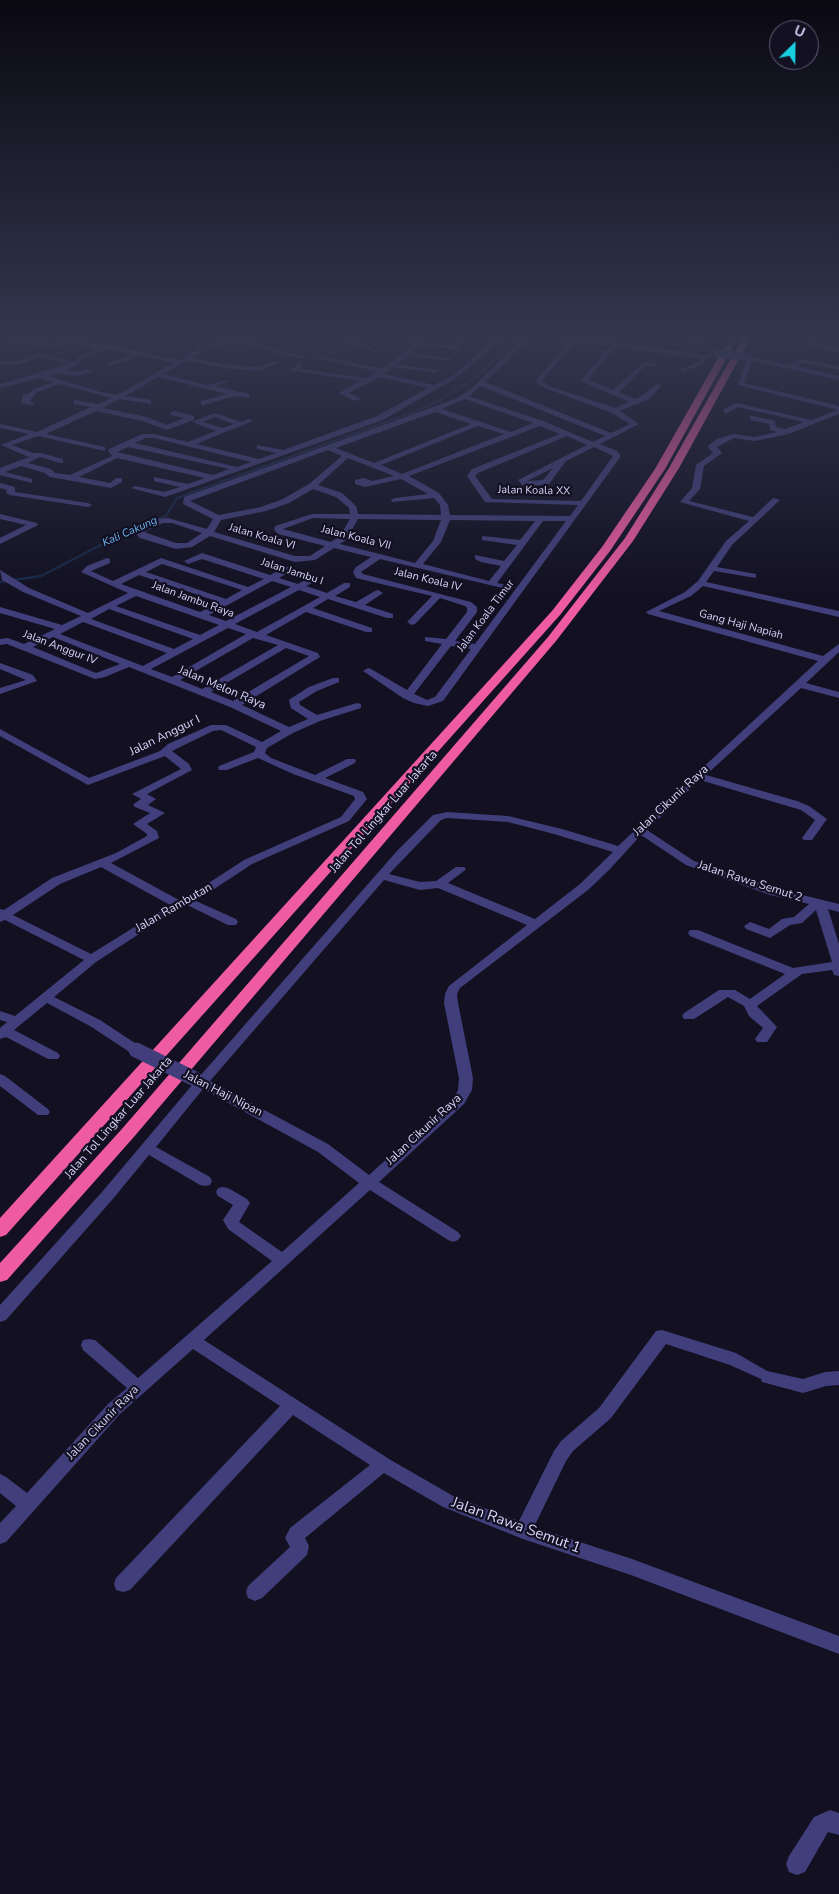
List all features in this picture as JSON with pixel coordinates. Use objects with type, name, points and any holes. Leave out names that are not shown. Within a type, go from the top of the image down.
[{"type":"highway","name":"Jalan Tol Lingkar Luar Jakarta","points":[[0,1230],[556,613],[606,549],[660,469],[684,425]]},
{"type":"highway","name":"Jalan Tol Lingkar Luar Jakarta","points":[[0,1274],[131,1129],[552,639],[629,539],[674,468],[698,425]]},
{"type":"street","points":[[30,425],[46,431]]},
{"type":"street","points":[[58,425],[5,445],[35,456],[60,461]]},
{"type":"street","points":[[159,425],[167,428],[173,425]]},
{"type":"street","points":[[206,425],[223,431]]},
{"type":"street","points":[[189,444],[237,425]]},
{"type":"street","points":[[135,488],[165,495],[359,425]]},
{"type":"street","points":[[348,455],[312,486],[278,504],[218,518],[186,501],[393,425]]},
{"type":"street","points":[[376,465],[476,425]]},
{"type":"street","points":[[483,425],[510,434]]},
{"type":"street","points":[[370,483],[402,476],[533,425]]},
{"type":"street","points":[[546,425],[595,445]]},
{"type":"street","points":[[586,425],[612,436]]},
{"type":"street","points":[[562,461],[632,425]]},
{"type":"street","points":[[772,425],[773,428],[785,432]]},
{"type":"street","points":[[755,520],[684,502],[696,489],[699,466],[718,454],[712,447],[720,441],[733,436],[755,439],[803,425]]},
{"type":"street","points":[[3,426],[34,435],[102,449]]},
{"type":"street","name":"Jalan Koala XX","points":[[566,434],[472,473],[472,478],[488,500],[583,503]]},
{"type":"street","points":[[76,443],[89,436]]},
{"type":"street","points":[[211,477],[115,455],[112,451],[149,436],[258,460]]},
{"type":"street","points":[[127,444],[235,469]]},
{"type":"street","name":"Jalan Koala Timur","points":[[406,696],[418,701],[435,702],[439,699],[617,456],[595,445]]},
{"type":"street","points":[[260,447],[282,452]]},
{"type":"street","points":[[330,448],[402,476],[436,495],[444,505],[446,518],[437,542],[418,565]]},
{"type":"street","points":[[0,472],[35,456]]},
{"type":"street","points":[[71,478],[113,458]]},
{"type":"street","points":[[21,463],[48,471],[54,475],[111,486],[119,480]]},
{"type":"street","points":[[0,472],[29,481]]},
{"type":"street","points":[[157,479],[187,486]]},
{"type":"street","points":[[0,485],[12,488],[10,493],[88,506]]},
{"type":"street","points":[[312,486],[343,498],[353,508],[355,517],[347,532],[336,544]]},
{"type":"street","points":[[395,500],[436,495]]},
{"type":"street","points":[[776,500],[729,543],[701,583],[839,614]]},
{"type":"street","points":[[0,516],[34,525],[0,540]]},
{"type":"street","name":"Jalan Koala VII","points":[[355,517],[309,516],[278,528],[278,530],[508,588]]},
{"type":"street","points":[[355,517],[572,519]]},
{"type":"street","points":[[209,533],[218,518]]},
{"type":"street","name":"Jalan Koala VI","points":[[209,533],[189,545],[182,546],[143,536],[138,532],[161,521],[168,520],[305,560],[318,555],[336,544]]},
{"type":"street","points":[[491,584],[540,520]]},
{"type":"street","points":[[484,538],[522,543]]},
{"type":"street","name":"Jalan Koala IV","points":[[380,555],[360,569],[357,572],[359,576],[438,594],[472,607],[472,612],[406,696]]},
{"type":"street","points":[[478,557],[484,560],[507,564]]},
{"type":"street","name":"Jalan Jambu I","points":[[189,565],[212,559],[390,616]]},
{"type":"street","name":"Jalan Jambu Raya","points":[[107,561],[85,572],[135,593],[316,655],[234,705]]},
{"type":"street","points":[[113,584],[161,561],[189,565],[250,590]]},
{"type":"street","points":[[710,568],[753,576]]},
{"type":"street","points":[[202,615],[288,569]]},
{"type":"street","points":[[138,572],[226,602]]},
{"type":"street","points":[[6,578],[86,618],[175,653]]},
{"type":"street","points":[[144,669],[315,578]]},
{"type":"street","name":"Gang Haji Napiah","points":[[701,583],[688,594],[652,612],[825,660]]},
{"type":"street","points":[[172,681],[347,585]]},
{"type":"street","points":[[24,648],[135,593]]},
{"type":"street","points":[[358,605],[378,593]]},
{"type":"street","points":[[412,622],[438,594]]},
{"type":"street","points":[[108,606],[202,639]]},
{"type":"street","points":[[306,609],[369,630]]},
{"type":"street","points":[[2,613],[64,629]]},
{"type":"street","name":"Jalan Melon Raya","points":[[53,634],[203,692],[289,731]]},
{"type":"street","points":[[428,639],[477,647]]},
{"type":"street","name":"Jalan Anggur IV","points":[[4,641],[95,676],[131,663]]},
{"type":"street","points":[[203,692],[284,645]]},
{"type":"street","name":"Jalan Cikunir Raya","points":[[0,1536],[114,1409],[283,1261],[459,1101],[465,1090],[466,1078],[451,1003],[451,994],[455,986],[606,867],[619,850],[640,830],[839,647]]},
{"type":"street","points":[[0,666],[30,677],[32,681],[0,690]]},
{"type":"street","points":[[368,671],[406,696]]},
{"type":"street","points":[[316,719],[295,706],[294,701],[299,696],[336,680]]},
{"type":"street","points":[[799,684],[839,695]]},
{"type":"street","points":[[350,761],[314,779],[261,753],[289,731],[316,719],[357,706]]},
{"type":"street","name":"Jalan Anggur I","points":[[0,732],[88,782],[166,752],[172,746],[196,734],[222,726],[261,753]]},
{"type":"street","points":[[1,915],[56,881],[136,847],[154,836],[153,833],[139,824],[159,813],[139,805],[150,799],[138,794],[187,770],[186,766],[166,752]]},
{"type":"street","points":[[698,776],[805,808],[821,818],[808,838]]},
{"type":"street","name":"Jalan Rambutan","points":[[3,1033],[92,959],[139,927],[184,903],[257,857],[342,820],[360,801],[361,796],[359,794],[314,779]]},
{"type":"street","points":[[0,1316],[64,1246],[148,1148],[198,1081],[436,817],[442,815],[477,816],[528,823],[619,850]]},
{"type":"street","name":"Jalan Rawa Semut 2","points":[[640,830],[690,863],[774,892],[839,908]]},
{"type":"street","points":[[100,862],[184,903],[232,922]]},
{"type":"street","points":[[439,884],[460,869]]},
{"type":"street","points":[[382,876],[420,886],[439,884],[536,924]]},
{"type":"street","points":[[750,926],[770,934],[786,922],[798,920],[818,904],[838,962],[838,969],[808,968],[794,973],[750,1004]]},
{"type":"street","points":[[1,915],[53,938],[92,959]]},
{"type":"street","points":[[694,933],[794,973]]},
{"type":"street","points":[[689,1016],[724,993],[730,993],[750,1004],[754,1013],[770,1027],[762,1039]]},
{"type":"street","name":"Jalan Haji Nipan","points":[[47,998],[95,1022],[136,1050],[323,1148],[368,1182],[453,1236]]},
{"type":"street","points":[[0,1015],[18,1022]]},
{"type":"street","points":[[3,1033],[53,1056]]},
{"type":"street","points":[[0,1079],[44,1112]]},
{"type":"street","points":[[148,1148],[206,1181]]},
{"type":"street","points":[[224,1192],[242,1203],[231,1220],[233,1226],[283,1261]]},
{"type":"street","points":[[523,1531],[560,1456],[567,1446],[605,1413],[662,1336],[736,1360],[764,1375],[803,1386],[810,1386],[825,1379],[839,1378]]},
{"type":"street","name":"Jalan Rawa Semut 1","points":[[192,1340],[383,1464],[449,1502],[523,1531],[632,1567],[839,1645]]},
{"type":"street","points":[[89,1344],[137,1388]]},
{"type":"street","points":[[123,1584],[292,1405]]},
{"type":"street","points":[[255,1592],[300,1550],[300,1546],[294,1538],[296,1534],[383,1464]]},
{"type":"street","points":[[0,1482],[27,1504]]},
{"type":"street","points":[[797,1864],[821,1824],[830,1821],[839,1824]]},
{"type":"waterway","name":"Kali Cakung","points":[[158,520],[166,516],[177,498],[377,425]]},
{"type":"waterway","name":"Kali Cakung","points":[[157,520],[161,518]]},
{"type":"waterway","name":"Kali Cakung","points":[[0,582],[41,576],[126,532],[145,527]]}]
